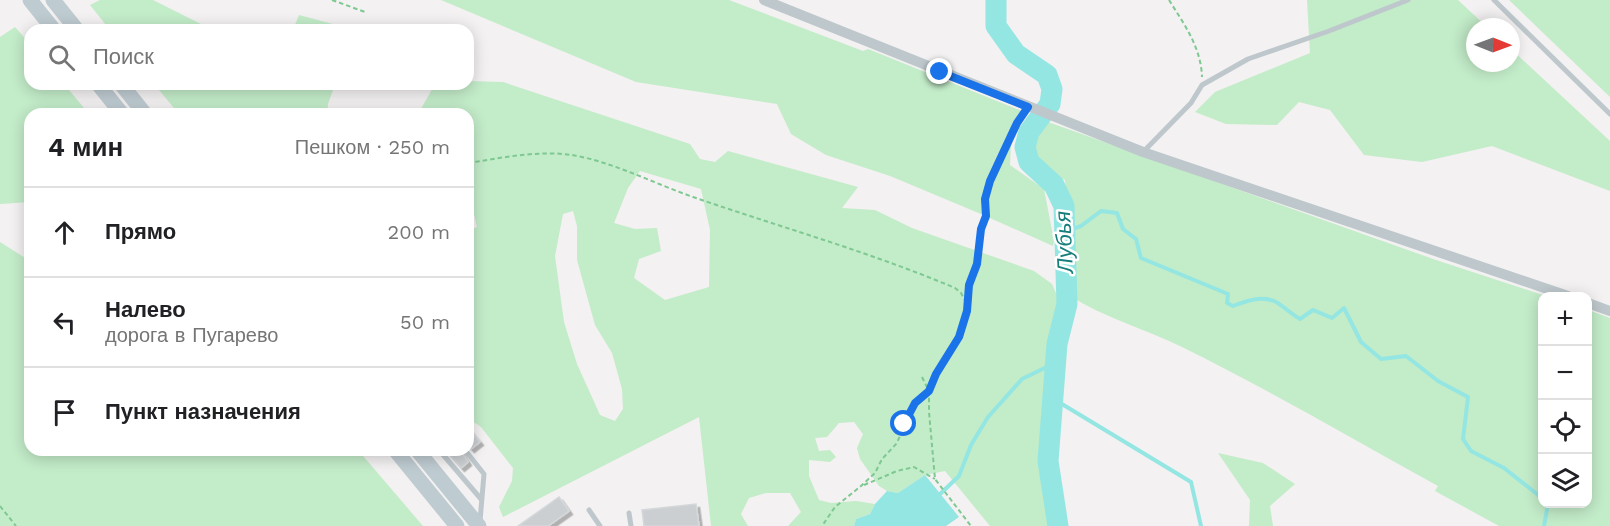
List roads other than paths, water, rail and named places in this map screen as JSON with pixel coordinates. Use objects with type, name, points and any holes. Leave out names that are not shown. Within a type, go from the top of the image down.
[{"type":"main road","points":[[30,0],[49,24]]},
{"type":"main road","points":[[53,0],[72,24]]},
{"type":"main road","points":[[103,90],[117,108]]},
{"type":"main road","points":[[126,90],[140,108]]},
{"type":"main road","points":[[400,456],[457,526]]},
{"type":"main road","points":[[422,456],[480,526]]},
{"type":"street","points":[[764,0],[1143,152],[1553,292]]},
{"type":"street","points":[[1592,305],[1610,311]]},
{"type":"lane","points":[[1143,152],[1191,103],[1202,86],[1248,59],[1408,0]]},
{"type":"lane","points":[[1494,0],[1610,114]]},
{"type":"lane","points":[[444,456],[481,499]]},
{"type":"lane","points":[[470,456],[484,474],[480,526]]},
{"type":"lane","points":[[589,510],[600,526]]},
{"type":"lane","points":[[629,513],[631,526]]},
{"type":"water","points":[[925,475],[959,517],[946,526],[854,526],[856,519],[870,514],[875,504],[887,491],[898,493]]},
{"type":"waterway","name":"Лубья","points":[[996,0],[996,26],[1016,54],[1047,75],[1052,89],[1050,104],[1029,132],[1025,147],[1029,162],[1054,185],[1064,206],[1067,304],[1057,344],[1048,461],[1058,526]]},
{"type":"waterway","points":[[1063,232],[1081,226],[1101,211],[1117,213],[1123,229],[1136,239],[1141,258],[1228,294],[1227,303],[1233,306],[1254,300],[1271,300],[1300,319],[1313,310],[1332,318],[1344,308],[1361,342],[1381,359],[1406,356],[1438,381],[1468,397],[1463,439],[1471,451],[1504,468],[1538,495]]},
{"type":"waterway","points":[[938,496],[959,476],[971,445],[988,417],[1022,379],[1055,363]]},
{"type":"waterway","points":[[1052,398],[1191,482],[1201,526]]},
{"type":"waterway","points":[[1544,526],[1547,508]]}]
